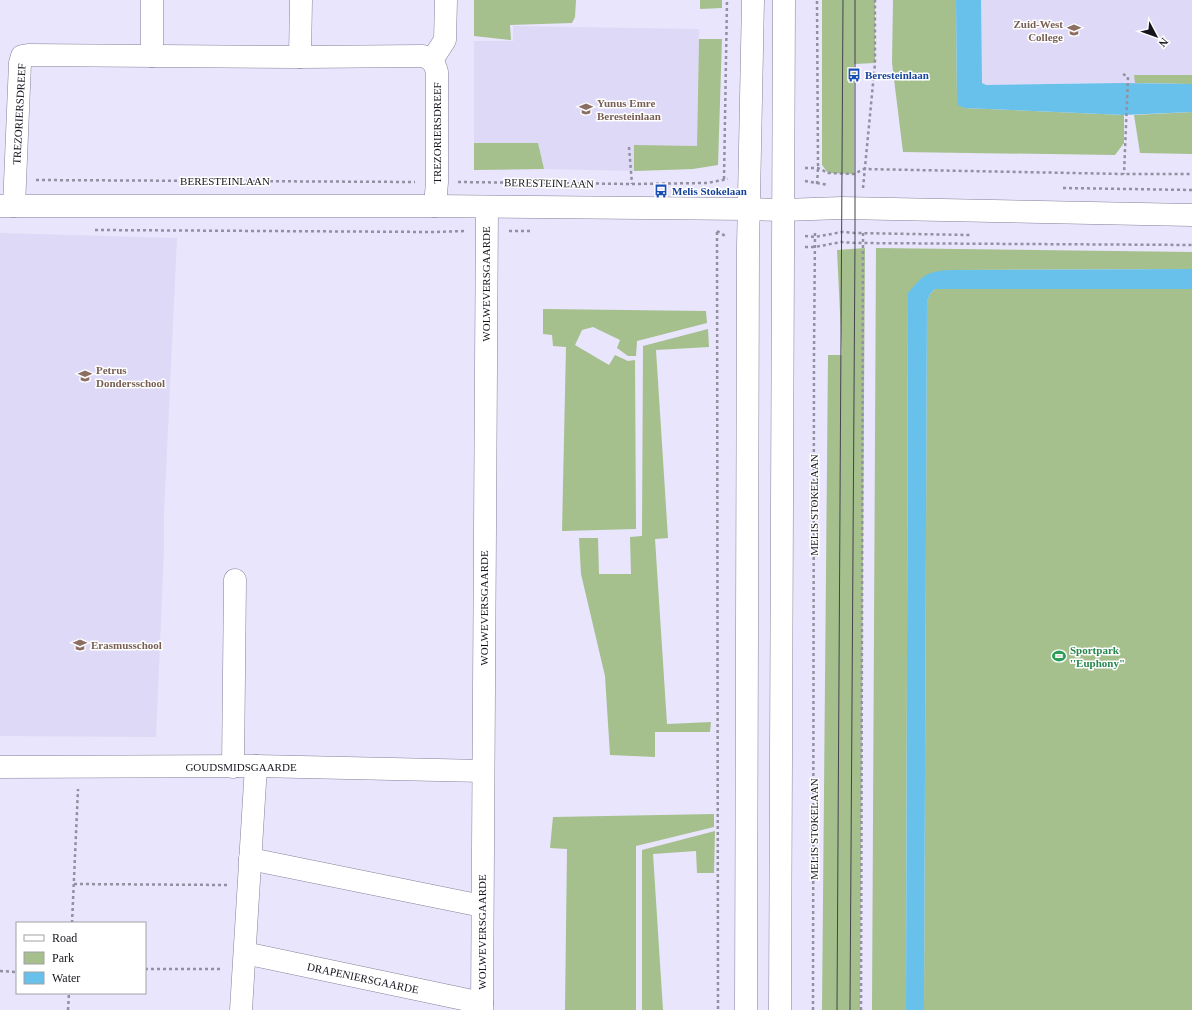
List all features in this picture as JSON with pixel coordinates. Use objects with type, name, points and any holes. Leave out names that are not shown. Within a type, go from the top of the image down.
[{"type":"street","points":[[152,0],[152,56]]},
{"type":"street","points":[[300,57],[301,0]]},
{"type":"street","points":[[432,60],[445,40],[446,0]]},
{"type":"street","points":[[746,1010],[748,247],[750,209],[753,0]]},
{"type":"street","points":[[780,1010],[782,178],[784,0]]},
{"type":"street","name":"TREZORIERSDREEF","points":[[7,206],[16,180],[20,63],[22,56],[28,55],[300,57],[423,56],[432,60],[437,72],[437,182],[435,206]]},
{"type":"street","points":[[7,206],[435,206],[783,210],[862,209],[1192,215]]},
{"type":"street","name":"WOLWEVERSGAARDE","points":[[482,1006],[487,207]]},
{"type":"street","points":[[232,766],[235,580]]},
{"type":"street","points":[[241,1010],[256,766]]},
{"type":"street","name":"GOUDSMIDSGAARDE","points":[[0,767],[256,766],[483,771]]},
{"type":"street","points":[[250,860],[482,906]]},
{"type":"street","name":"DRAPENIERSGAARDE","points":[[244,961],[482,1006]]},
{"type":"path","points":[[724,179],[727,0]]},
{"type":"path","name":"MELIS STOKELAAN","points":[[814,1010],[814,355],[815,237],[817,209],[817,0]]},
{"type":"path","points":[[861,1010],[862,209],[875,63],[875,0]]},
{"type":"path","points":[[1123,74],[1128,77],[1124,174]]},
{"type":"path","points":[[629,146],[632,184]]},
{"type":"path","name":"BERESTEINLAAN","points":[[16,180],[632,184],[707,183],[724,179],[750,176]]},
{"type":"path","points":[[782,178],[830,185]]},
{"type":"path","points":[[859,187],[863,186]]},
{"type":"path","points":[[1059,188],[1192,190]]},
{"type":"path","points":[[93,230],[434,232],[533,231]]},
{"type":"path","points":[[712,231],[717,232],[718,1010]]},
{"type":"path","points":[[72,922],[79,767]]},
{"type":"path","points":[[74,884],[228,885]]},
{"type":"path","points":[[146,969],[244,961]]},
{"type":"path","points":[[0,971],[16,972]]},
{"type":"path","points":[[68,1010],[69,994]]},
{"type":"shaded area","name":"Zuid-West College","points":[[956,0],[1192,0],[1192,84],[957,84]]},
{"type":"shaded area","name":"Yunus Emre Beresteinlaan","points":[[513,26],[699,29],[697,146],[693,169],[634,171],[544,169],[474,170],[474,41],[513,41]]},
{"type":"shaded area","name":"Petrus Dondersschool","points":[[0,233],[177,238],[164,514],[164,551],[156,737],[0,736]]},
{"type":"green space","points":[[474,0],[576,0],[575,17],[572,23],[510,25],[511,40],[474,36]]},
{"type":"green space","points":[[700,0],[722,0],[722,8],[700,9]]},
{"type":"green space","points":[[822,0],[875,0],[875,63],[854,64],[854,174],[828,173],[822,165]]},
{"type":"green space","points":[[893,0],[956,0],[957,100],[959,105],[964,108],[1124,115],[1124,143],[1115,155],[903,152],[892,63]]},
{"type":"green space","points":[[699,39],[722,39],[718,165],[693,169],[634,171],[634,145],[697,146]]},
{"type":"green space","points":[[1134,75],[1192,75],[1192,84],[1135,83]]},
{"type":"green space","points":[[1192,112],[1192,154],[1140,153],[1134,115]]},
{"type":"green space","points":[[474,143],[538,143],[544,169],[474,170]]},
{"type":"green space","points":[[865,248],[860,1010],[822,1010],[828,355],[842,355],[837,250]]},
{"type":"green space","points":[[876,248],[1192,252],[1192,269],[951,270],[908,293],[906,1010],[872,1010]]},
{"type":"green space","name":"Sportpark ''Euphony\"","points":[[935,289],[1192,289],[1192,1010],[924,1010],[927,302],[930,294]]},
{"type":"green space","points":[[543,309],[706,311],[707,323],[637,341],[636,356],[628,356],[617,348],[620,340],[593,327],[582,330],[575,345],[609,365],[615,355],[628,361],[635,360],[636,529],[562,531],[566,347],[553,346],[552,335],[543,334]]},
{"type":"green space","points":[[708,329],[709,347],[656,350],[668,538],[655,539],[667,724],[711,722],[710,732],[655,732],[655,757],[610,755],[605,676],[581,574],[579,538],[598,538],[599,574],[631,574],[630,537],[642,536],[643,346]]},
{"type":"green space","points":[[714,814],[714,827],[636,846],[636,1010],[565,1010],[567,849],[550,848],[553,817]]},
{"type":"green space","points":[[715,831],[714,873],[697,873],[696,851],[653,854],[663,1010],[642,1010],[642,850]]},
{"type":"water","points":[[956,0],[981,0],[982,83],[986,85],[1122,83],[1192,84],[1192,112],[1124,115],[964,108],[958,105],[957,100]]},
{"type":"water","points":[[1192,269],[1192,289],[935,289],[930,294],[927,302],[924,1010],[906,1010],[908,293],[922,278],[936,271]]},
{"type":"tram line","points":[[837,1010],[843,0]]},
{"type":"tram line","points":[[850,1010],[855,243],[855,0]]},
{"type":"place","name":"Zuid-West College","points":[[1074,30]]},
{"type":"place","name":"Beresteinlaan","points":[[854,75]]},
{"type":"place","name":"Yunus Emre Beresteinlaan","points":[[586,109]]},
{"type":"place","name":"Melis Stokelaan","points":[[661,191]]},
{"type":"place","name":"Petrus Dondersschool","points":[[85,376]]},
{"type":"place","name":"Erasmusschool","points":[[80,645]]},
{"type":"place","name":"Sportpark ''Euphony\"","points":[[1059,656]]}]
